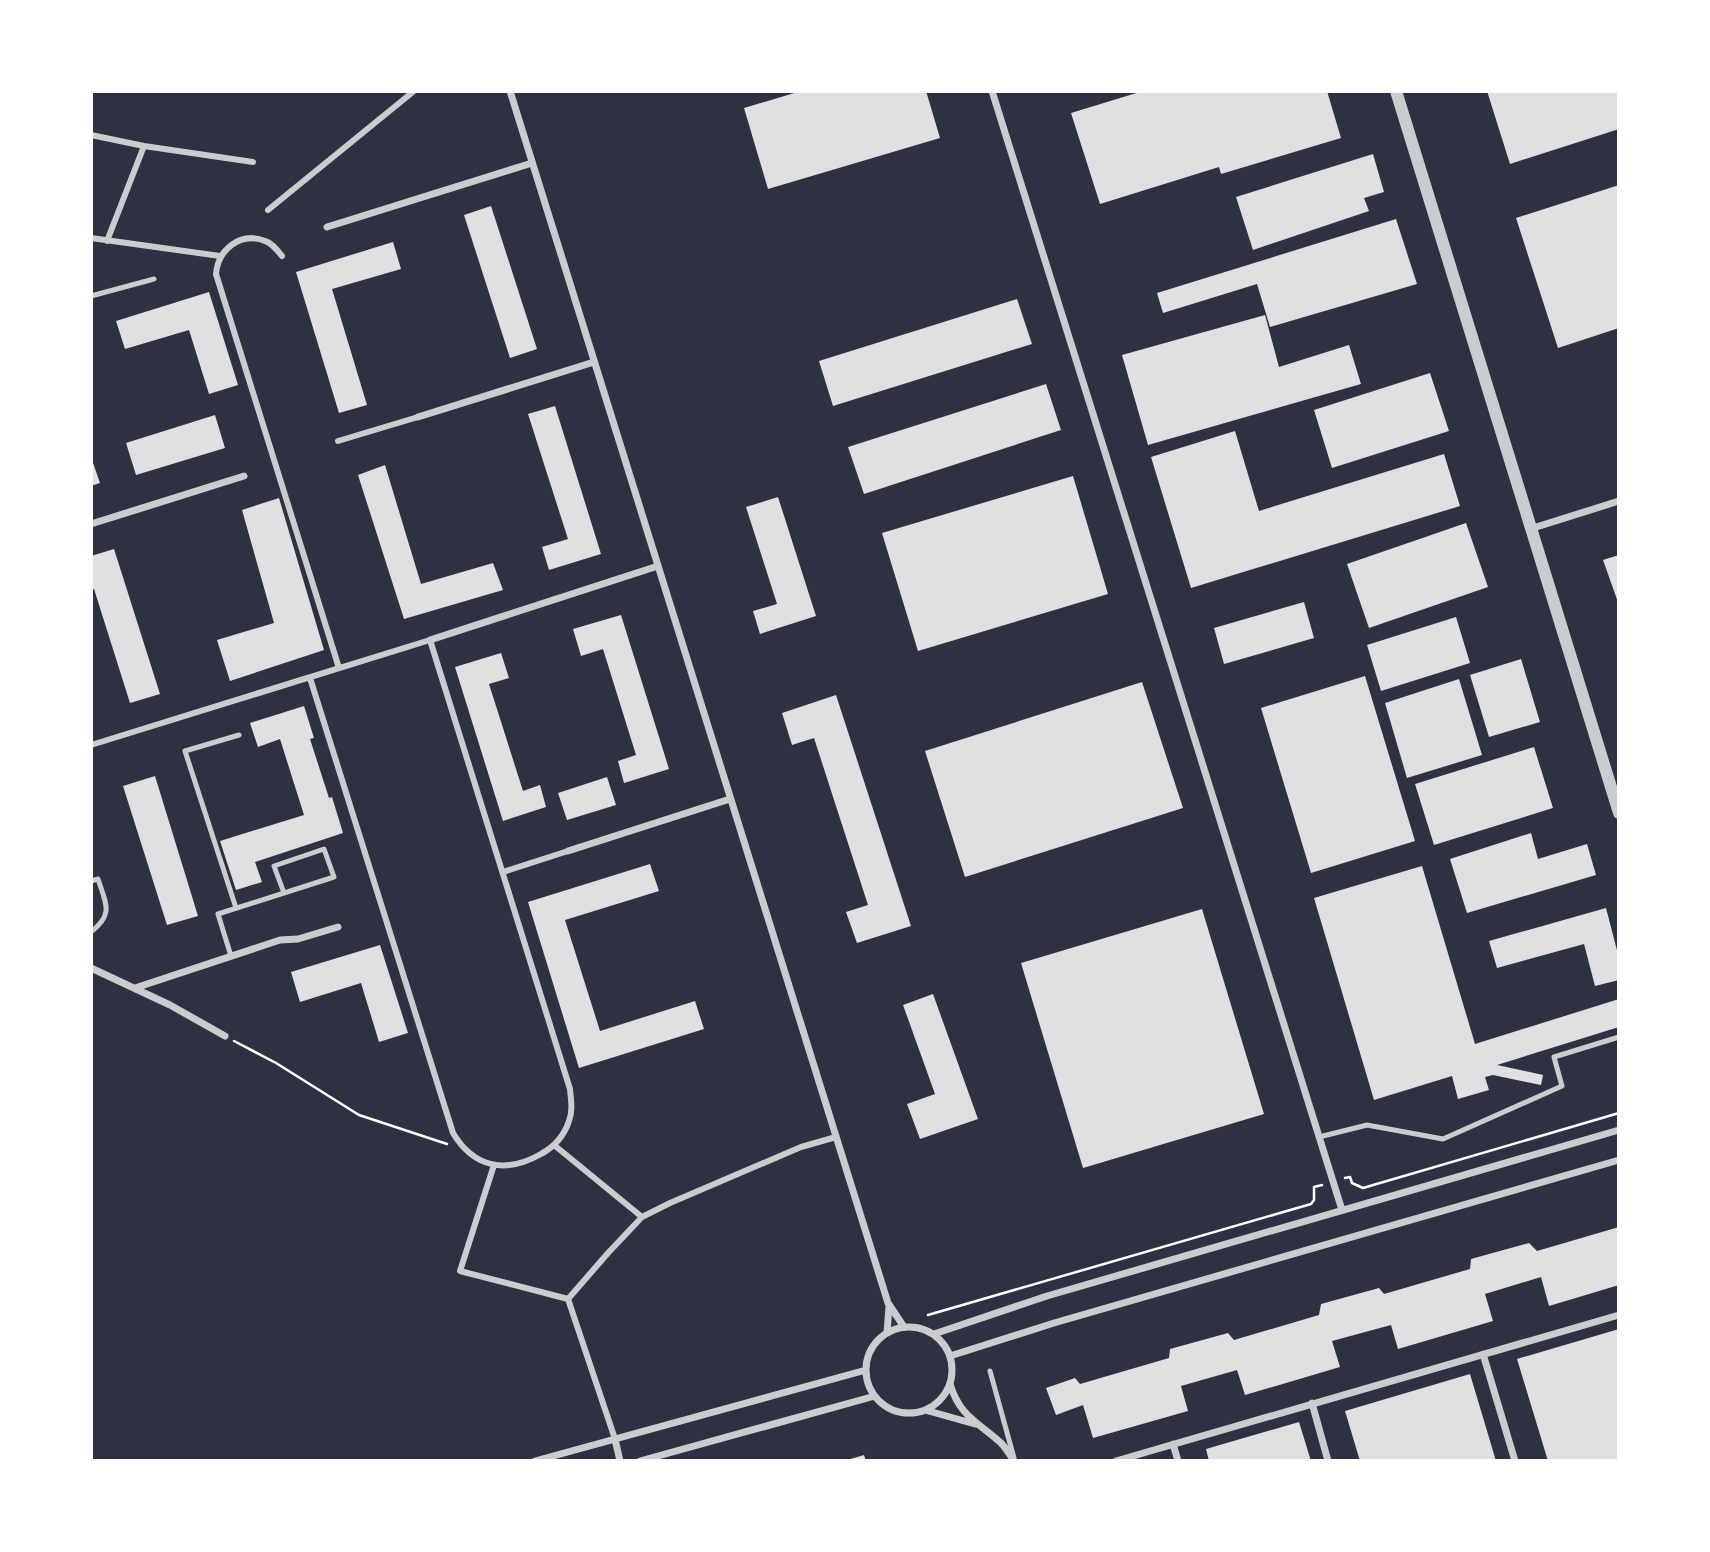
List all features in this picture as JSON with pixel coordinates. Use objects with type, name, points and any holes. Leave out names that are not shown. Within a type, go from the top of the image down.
[{"type":"street","points":[[268,210],[414,91]]},
{"type":"street","points":[[510,91],[888,1303],[887,1333]]},
{"type":"street","points":[[992,91],[1342,1210]]},
{"type":"street","points":[[1396,91],[1530,529],[1618,804]]},
{"type":"street","points":[[91,135],[144,146],[253,162]]},
{"type":"street","points":[[107,241],[144,146]]},
{"type":"street","points":[[327,227],[532,163]]},
{"type":"street","points":[[282,256],[265,240],[250,238],[225,248],[220,256],[216,274],[339,668]]},
{"type":"street","points":[[91,239],[220,256]]},
{"type":"street","points":[[338,441],[594,362]]},
{"type":"street","points":[[91,524],[244,476]]},
{"type":"street","points":[[1530,529],[1619,500]]},
{"type":"street","points":[[91,745],[658,566]]},
{"type":"street","points":[[310,678],[453,1133],[477,1159],[494,1165],[512,1166],[530,1160],[554,1145],[562,1136],[572,1107],[570,1089],[430,640]]},
{"type":"street","points":[[503,872],[730,799]]},
{"type":"street","points":[[135,988],[281,940],[298,939],[338,926]]},
{"type":"street","points":[[91,968],[225,1036]]},
{"type":"street","points":[[934,1334],[1047,1296],[1619,1130]]},
{"type":"street","points":[[568,1299],[642,1217],[801,1147],[836,1137]]},
{"type":"street","points":[[554,1145],[642,1217]]},
{"type":"street","points":[[950,1356],[1054,1323],[1619,1160]]},
{"type":"street","points":[[494,1165],[460,1271],[568,1299]]},
{"type":"street","points":[[568,1299],[620,1461]]},
{"type":"street","points":[[888,1303],[904,1327]]},
{"type":"street","points":[[1116,1461],[1619,1315]]},
{"type":"street","points":[[904,1327],[925,1329],[934,1334],[950,1356],[953,1373],[950,1384],[937,1403],[925,1410],[911,1413],[885,1405],[875,1396],[869,1384],[866,1370],[876,1343],[887,1333],[904,1327]]},
{"type":"street","points":[[1483,1354],[1515,1461]]},
{"type":"street","points":[[535,1461],[866,1370]]},
{"type":"street","points":[[950,1384],[954,1398],[975,1424],[1002,1444],[1015,1461]]},
{"type":"street","points":[[640,1461],[875,1396]]},
{"type":"street","points":[[1311,1404],[1328,1461]]},
{"type":"street","points":[[925,1410],[975,1424]]},
{"type":"street","points":[[1173,1444],[1178,1461]]},
{"type":"lane","points":[[91,296],[154,279]]},
{"type":"lane","points":[[236,908],[186,751],[239,735]]},
{"type":"lane","points":[[231,956],[218,914],[236,908],[284,893],[334,877],[324,849],[274,866],[284,893]]},
{"type":"lane","points":[[91,881],[98,879],[107,908],[103,923],[91,932]]},
{"type":"lane","points":[[1319,1137],[1367,1125],[1443,1139],[1562,1086],[1554,1057],[1619,1037]]},
{"type":"lane","points":[[990,1371],[1015,1461]]},
{"type":"path","points":[[225,1036],[276,1063],[359,1115],[466,1150]]},
{"type":"path","points":[[928,1315],[1311,1204],[1314,1200],[1314,1187],[1350,1177],[1352,1184],[1363,1188],[1619,1113]]},
{"type":"building","points":[[801,91],[926,91],[940,138],[768,189],[744,108]]},
{"type":"building","points":[[1143,91],[1327,91],[1341,138],[1221,174],[1219,167],[1100,204],[1071,113]]},
{"type":"building","points":[[1487,91],[1619,91],[1619,129],[1510,164]]},
{"type":"building","points":[[1373,154],[1384,192],[1364,198],[1369,211],[1253,250],[1236,197]]},
{"type":"building","points":[[1619,185],[1619,328],[1558,348],[1516,218]]},
{"type":"building","points":[[491,206],[537,349],[510,358],[464,215]]},
{"type":"building","points":[[1396,219],[1417,284],[1270,327],[1257,284],[1163,313],[1157,293]]},
{"type":"building","points":[[393,242],[401,269],[332,289],[367,405],[339,413],[296,272]]},
{"type":"building","points":[[209,292],[238,385],[209,394],[189,330],[125,349],[116,321]]},
{"type":"building","points":[[1017,299],[1032,344],[833,406],[819,361]]},
{"type":"building","points":[[1265,315],[1279,367],[1349,345],[1361,384],[1148,445],[1122,355]]},
{"type":"building","points":[[1430,373],[1449,431],[1332,468],[1314,410]]},
{"type":"building","points":[[1046,384],[1061,430],[864,494],[848,447]]},
{"type":"building","points":[[555,406],[601,554],[549,570],[542,547],[568,539],[528,414]]},
{"type":"building","points":[[215,415],[225,448],[136,475],[126,443]]},
{"type":"building","points":[[1235,431],[1259,511],[1444,454],[1460,506],[1191,588],[1151,457]]},
{"type":"building","points":[[91,457],[100,483],[91,486]]},
{"type":"building","points":[[385,465],[421,584],[493,563],[503,590],[404,619],[358,475]]},
{"type":"building","points":[[1073,476],[1108,594],[918,651],[882,533]]},
{"type":"building","points":[[778,497],[816,616],[760,634],[753,611],[777,604],[746,507]]},
{"type":"building","points":[[279,498],[324,650],[230,681],[217,640],[274,623],[242,510]]},
{"type":"building","points":[[1466,523],[1488,587],[1369,628],[1347,564]]},
{"type":"building","points":[[114,549],[160,694],[130,703],[94,589],[91,590],[91,556]]},
{"type":"building","points":[[1619,555],[1619,605],[1603,560]]},
{"type":"building","points":[[1304,602],[1314,638],[1224,664],[1214,628]]},
{"type":"building","points":[[621,615],[669,769],[624,783],[618,761],[636,755],[603,649],[581,656],[573,629]]},
{"type":"building","points":[[1456,617],[1470,663],[1381,691],[1367,645]]},
{"type":"building","points":[[501,653],[509,678],[489,684],[523,791],[540,785],[546,807],[503,821],[455,667]]},
{"type":"building","points":[[1521,659],[1540,722],[1489,737],[1470,675]]},
{"type":"building","points":[[1365,676],[1415,841],[1311,873],[1261,708]]},
{"type":"building","points":[[1459,679],[1482,755],[1407,778],[1385,703]]},
{"type":"building","points":[[1142,682],[1183,808],[965,877],[925,751]]},
{"type":"building","points":[[836,695],[911,926],[857,943],[846,912],[868,905],[814,738],[792,745],[782,713]]},
{"type":"building","points":[[304,706],[314,738],[310,739],[343,833],[255,862],[262,882],[236,890],[220,841],[304,815],[280,739],[258,747],[250,723]]},
{"type":"building","points":[[1534,747],[1553,808],[1434,845],[1415,784]]},
{"type":"building","points":[[155,776],[198,916],[167,925],[123,786]]},
{"type":"building","points":[[607,777],[616,805],[567,820],[558,793]]},
{"type":"building","points":[[1531,833],[1538,859],[1587,844],[1596,875],[1467,913],[1450,859]]},
{"type":"building","points":[[650,864],[659,891],[565,920],[600,1031],[695,1001],[704,1029],[579,1068],[528,902]]},
{"type":"building","points":[[1422,866],[1475,1044],[1619,999],[1619,1027],[1497,1065],[1543,1075],[1541,1085],[1493,1075],[1485,1077],[1489,1090],[1458,1099],[1452,1076],[1374,1100],[1314,898]]},
{"type":"building","points":[[1606,908],[1619,958],[1619,980],[1595,986],[1584,944],[1497,968],[1489,941]]},
{"type":"building","points":[[1202,909],[1264,1114],[1083,1168],[1021,963]]},
{"type":"building","points":[[380,945],[408,1033],[379,1042],[361,983],[300,1002],[291,972]]},
{"type":"building","points":[[933,994],[978,1119],[920,1139],[907,1104],[935,1094],[903,1005]]},
{"type":"building","points":[[1619,1227],[1619,1285],[1549,1306],[1541,1277],[1485,1294],[1493,1321],[1398,1349],[1391,1325],[1332,1341],[1340,1367],[1245,1395],[1237,1370],[1181,1386],[1188,1411],[1093,1438],[1083,1405],[1056,1415],[1046,1388],[1075,1378],[1080,1384],[1169,1358],[1170,1349],[1228,1333],[1234,1340],[1319,1315],[1321,1304],[1379,1288],[1384,1294],[1470,1269],[1471,1259],[1529,1243],[1537,1251]]},
{"type":"building","points":[[1619,1329],[1619,1461],[1548,1461],[1517,1359]]},
{"type":"building","points":[[1470,1374],[1496,1461],[1360,1461],[1345,1411]]},
{"type":"building","points":[[1299,1422],[1311,1461],[1209,1461],[1206,1449]]},
{"type":"building","points":[[864,1455],[866,1461],[847,1460]]}]
